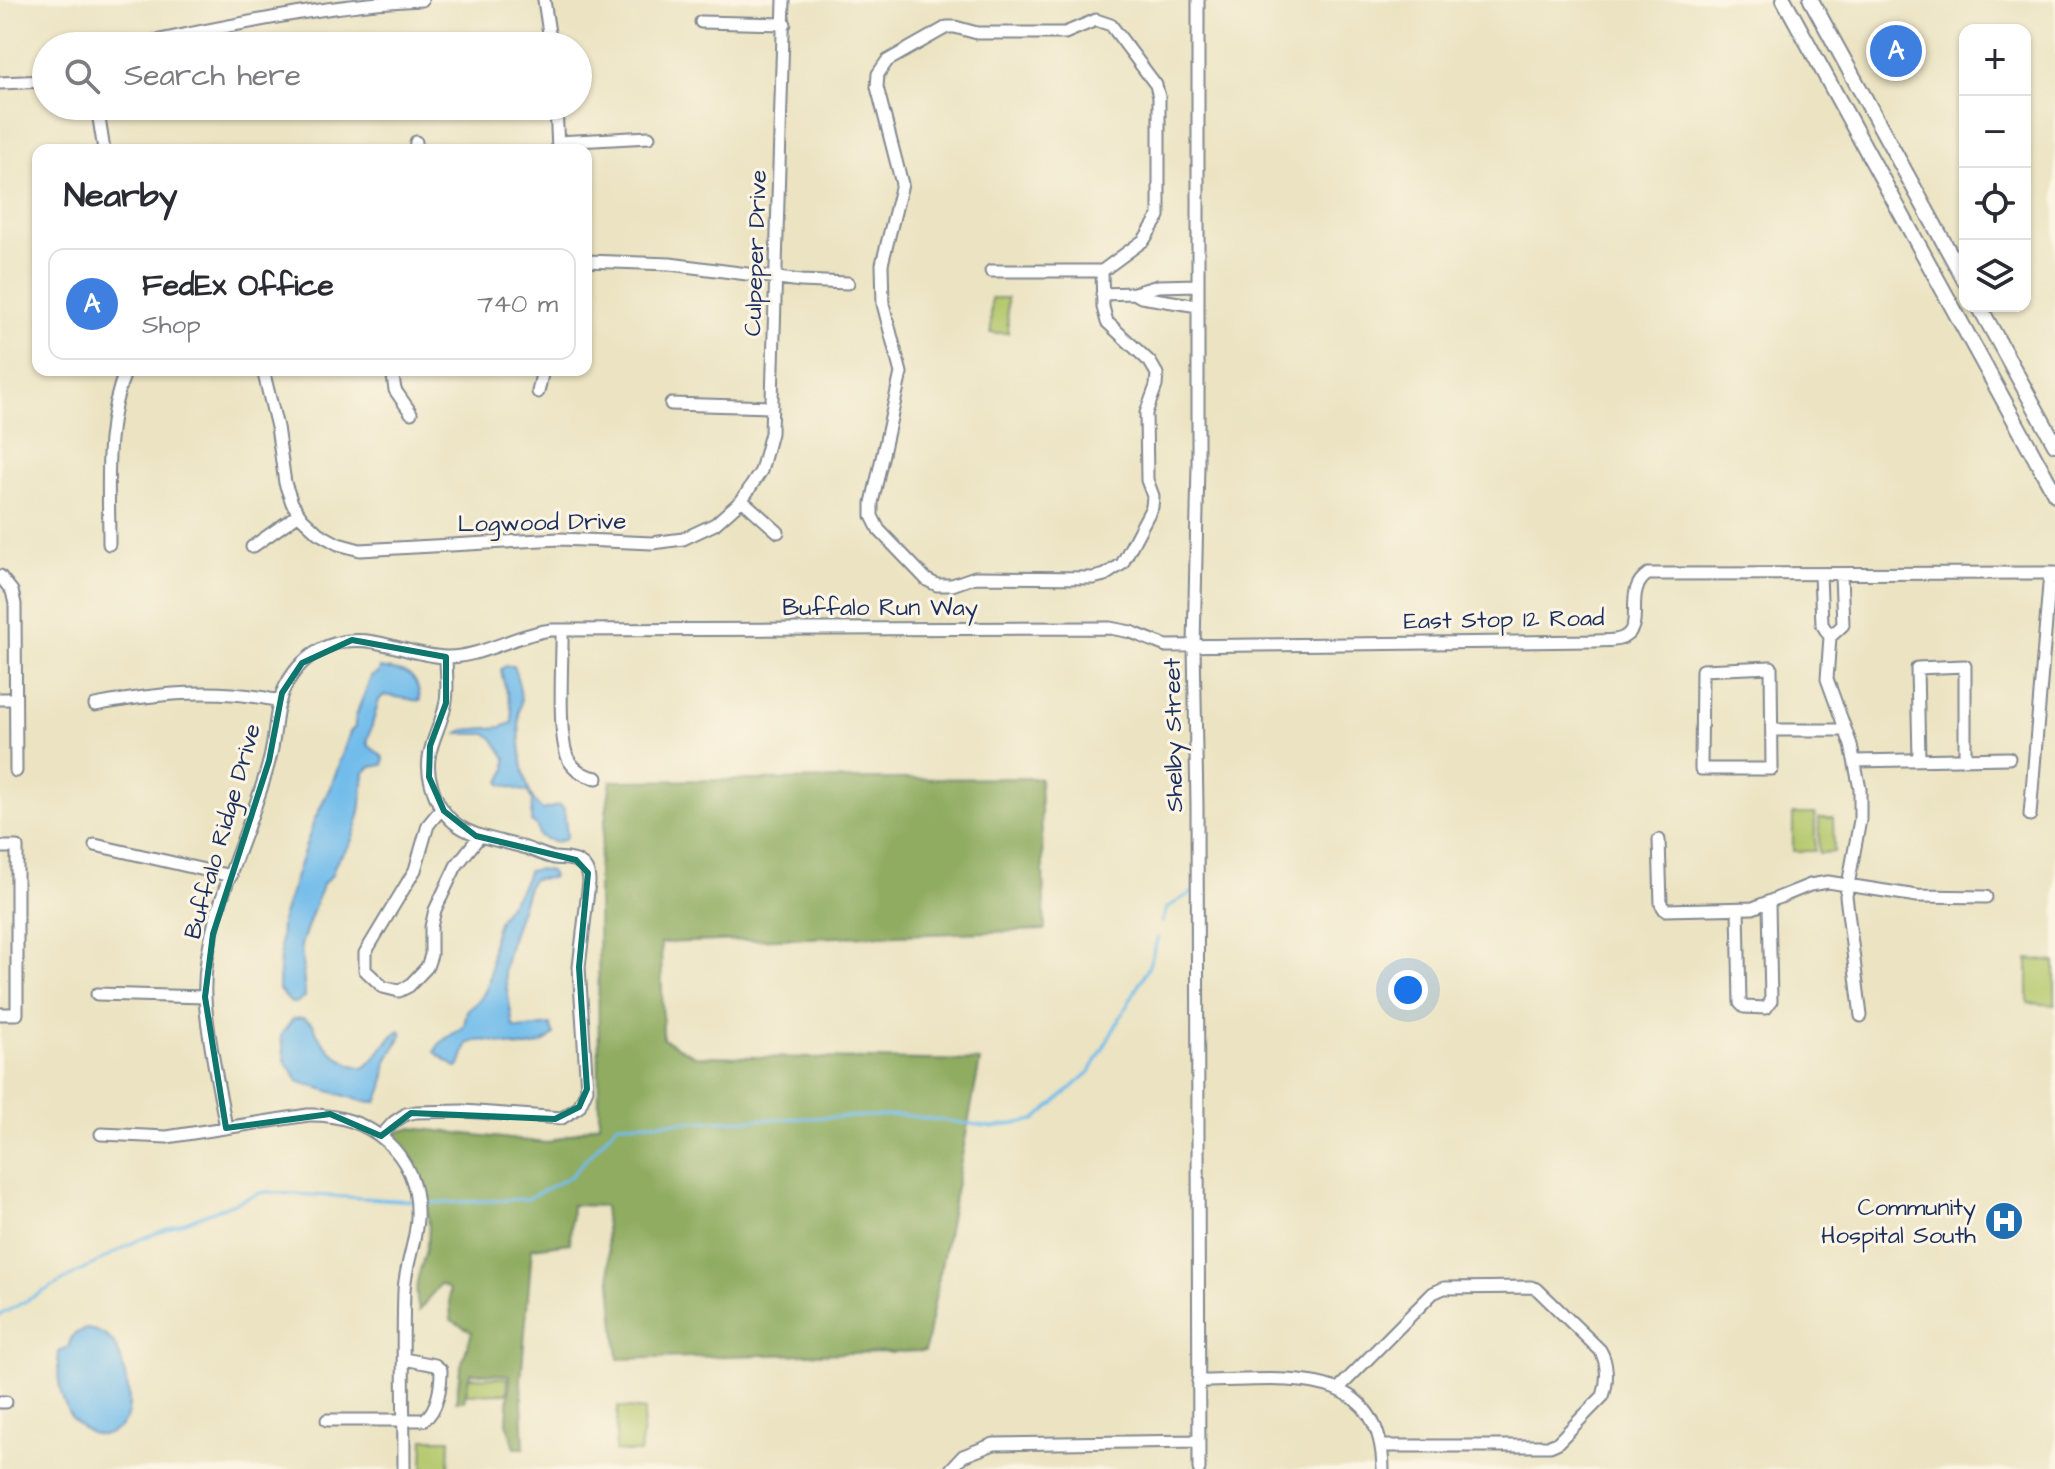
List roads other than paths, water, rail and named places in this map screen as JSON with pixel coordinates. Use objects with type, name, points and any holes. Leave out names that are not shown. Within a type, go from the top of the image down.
[{"type":"main road","points":[[1784,0],[2055,494]]},
{"type":"main road","points":[[1811,0],[1959,270]]},
{"type":"main road","points":[[1982,312],[2055,444]]},
{"type":"street","points":[[201,32],[314,10],[422,0]]},
{"type":"street","points":[[544,0],[549,32]]},
{"type":"street","name":"Culpeper Drive","points":[[742,500],[755,483],[766,458],[771,433],[784,0]]},
{"type":"street","name":"Shelby Street","points":[[1198,0],[1194,646],[1199,1469]]},
{"type":"street","points":[[991,271],[1102,271],[1144,240],[1155,225],[1160,212],[1159,97],[1142,66],[1111,25],[1103,20],[1065,33],[977,33],[950,27],[887,61],[878,74],[877,87],[902,184],[882,261],[883,304],[901,376],[872,503],[872,516],[879,530],[910,563],[927,580],[941,586],[975,577],[1093,578],[1117,569],[1153,504],[1147,480],[1146,413],[1157,377],[1152,364],[1107,322],[1102,271]]},
{"type":"street","points":[[701,22],[785,24]]},
{"type":"street","points":[[0,83],[32,82]]},
{"type":"street","points":[[99,120],[103,144]]},
{"type":"street","points":[[557,120],[558,144]]},
{"type":"street","points":[[578,144],[649,137]]},
{"type":"street","points":[[592,261],[670,264],[776,278],[848,283]]},
{"type":"street","points":[[1102,294],[1134,293],[1158,286],[1198,285]]},
{"type":"street","points":[[1134,293],[1141,297],[1198,306]]},
{"type":"street","points":[[109,544],[110,429],[124,376]]},
{"type":"street","points":[[252,547],[299,514],[285,483],[277,427],[264,376]]},
{"type":"street","points":[[393,376],[395,390],[411,413]]},
{"type":"street","points":[[538,392],[542,376]]},
{"type":"street","points":[[671,404],[772,407]]},
{"type":"street","points":[[742,500],[778,532]]},
{"type":"street","name":"Logwood Drive","points":[[299,514],[318,533],[332,541],[373,551],[560,539],[661,543],[683,539],[707,528],[742,500]]},
{"type":"street","points":[[2030,815],[2049,656],[2052,573]]},
{"type":"street","name":"East Stop 12 Road","points":[[1194,646],[1623,639],[1634,621],[1635,586],[1648,574],[2052,573]]},
{"type":"street","points":[[1820,574],[1822,624],[1830,637],[1827,679],[1855,761],[1860,789],[1860,815],[1847,886],[1861,1016]]},
{"type":"street","points":[[1830,637],[1843,625],[1841,574]]},
{"type":"street","points":[[0,576],[12,591],[15,604],[16,771]]},
{"type":"street","name":"Buffalo Run Way","points":[[446,657],[467,654],[535,632],[562,630],[1110,628],[1131,632],[1166,646],[1194,646]]},
{"type":"street","points":[[562,630],[565,748],[576,768],[588,777],[597,778]]},
{"type":"street","name":"Buffalo Ridge Drive","points":[[226,1128],[205,997],[213,934],[269,761],[280,701],[293,673],[308,658],[339,642],[361,640],[446,657]]},
{"type":"street","points":[[381,1136],[394,1122],[416,1112],[463,1111],[555,1119],[564,1117],[579,1107],[587,1085],[579,967],[589,882],[587,871],[576,860],[544,855],[479,837],[455,823],[442,808],[430,782],[428,759],[431,741],[446,703],[446,657]]},
{"type":"street","points":[[1919,759],[1917,668],[1965,666],[1965,758]]},
{"type":"street","points":[[1771,667],[1772,730],[1772,769],[1701,769],[1702,670],[1771,667]]},
{"type":"street","points":[[95,705],[139,696],[179,693],[240,693],[280,701]]},
{"type":"street","points":[[0,699],[15,699]]},
{"type":"street","points":[[1772,730],[1845,730]]},
{"type":"street","points":[[1855,761],[2009,758]]},
{"type":"street","points":[[442,808],[428,825],[415,870],[364,956],[367,972],[390,990],[399,991],[409,986],[428,965],[435,910],[456,866],[479,837]]},
{"type":"street","points":[[1659,840],[1663,909],[1738,909],[1769,903],[1810,885],[1828,882],[1917,896],[1986,897]]},
{"type":"street","points":[[95,845],[231,876]]},
{"type":"street","points":[[0,847],[17,847],[17,1014],[0,1014]]},
{"type":"street","points":[[1738,909],[1740,1003],[1744,1007],[1766,1008],[1771,1001],[1769,903]]},
{"type":"street","points":[[97,994],[205,997]]},
{"type":"street","points":[[101,1134],[167,1137],[330,1114],[354,1120],[381,1136],[406,1167],[417,1204],[416,1231],[404,1284],[404,1469]]},
{"type":"street","points":[[1338,1389],[1437,1290],[1531,1287],[1541,1291],[1602,1353],[1606,1364],[1604,1394],[1557,1443],[1550,1446],[1381,1446]]},
{"type":"street","points":[[327,1420],[424,1420],[432,1414],[441,1372],[435,1365],[404,1359]]},
{"type":"street","points":[[1198,1381],[1315,1381],[1338,1389],[1365,1410],[1375,1424],[1383,1469]]},
{"type":"street","points":[[951,1469],[963,1456],[994,1444],[1199,1441]]},
{"type":"water","points":[[513,666],[520,688],[519,721],[525,778],[535,802],[543,810],[560,805],[564,809],[567,836],[564,840],[554,842],[539,836],[537,826],[531,822],[532,800],[528,792],[502,785],[500,782],[506,770],[506,758],[493,738],[486,734],[459,734],[464,730],[512,723],[501,669]]},
{"type":"water","points":[[380,668],[413,678],[420,701],[384,695],[379,700],[367,743],[384,759],[383,765],[371,767],[364,773],[354,834],[335,865],[333,874],[322,885],[301,945],[305,997],[291,1003],[279,990],[281,921],[314,821],[333,781],[350,732],[355,727],[371,677]]},
{"type":"water","points":[[528,871],[550,871],[553,876],[533,879],[529,884],[504,970],[513,1027],[550,1025],[554,1035],[531,1047],[489,1041],[467,1044],[457,1068],[435,1052],[443,1041],[464,1026],[467,1010],[485,991],[499,920]]},
{"type":"water","points":[[303,1018],[313,1024],[321,1040],[333,1053],[347,1063],[364,1068],[400,1030],[402,1034],[387,1061],[377,1102],[362,1101],[299,1082],[285,1061],[281,1035],[293,1019]]},
{"type":"water","points":[[86,1329],[100,1332],[114,1344],[126,1381],[129,1400],[126,1418],[106,1435],[91,1433],[73,1419],[60,1387],[59,1352],[69,1346],[74,1334]]},
{"type":"waterway","points":[[1162,923],[1167,908],[1194,891]]},
{"type":"waterway","points":[[420,1202],[527,1199],[571,1176],[618,1124],[903,1115],[993,1127],[1035,1120],[1090,1072],[1148,968],[1158,938]]},
{"type":"waterway","points":[[0,1315],[138,1240],[263,1192],[413,1201]]},
{"type":"place","name":"FedEx Office","points":[[1896,51]]},
{"type":"place","name":"Community Hospital South","points":[[2004,1221]]}]
